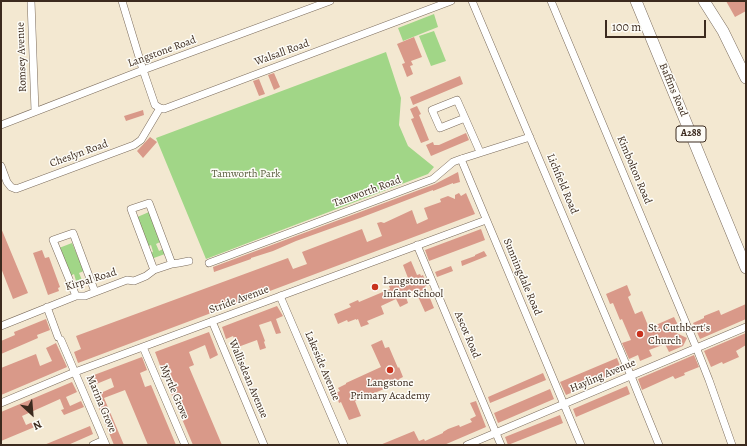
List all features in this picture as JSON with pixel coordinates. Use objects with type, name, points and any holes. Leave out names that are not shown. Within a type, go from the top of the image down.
[{"type":"main road","name":"Baffins Road","points":[[636,1],[746,268]]},
{"type":"main road","points":[[704,1],[745,70]]},
{"type":"street","name":"Romsey Avenue","points":[[32,1],[35,112]]},
{"type":"street","points":[[122,1],[143,70],[156,105],[160,108]]},
{"type":"street","name":"Langstone Road","points":[[1,125],[143,70],[330,1]]},
{"type":"street","name":"Walsall Road","points":[[160,108],[164,109],[451,1]]},
{"type":"street","name":"Lichfield Road","points":[[472,1],[659,445]]},
{"type":"street","name":"Kimbolton Road","points":[[551,1],[710,380],[732,445]]},
{"type":"street","points":[[465,118],[440,128],[432,110],[457,100],[465,118],[480,152]]},
{"type":"street","name":"Cheslyn Road","points":[[1,166],[7,182],[11,187],[16,189],[134,145],[141,140],[160,108]]},
{"type":"street","name":"Tamworth Road","points":[[209,263],[433,179],[453,162],[460,159],[530,137]]},
{"type":"street","name":"Sunningdale Road","points":[[460,159],[581,445]]},
{"type":"street","points":[[154,270],[131,209],[149,203],[172,264]]},
{"type":"street","name":"Stride Avenue","points":[[1,403],[76,372],[486,220]]},
{"type":"street","points":[[76,296],[53,240],[72,233],[95,292]]},
{"type":"street","name":"Ascot Road","points":[[417,245],[501,445]]},
{"type":"street","name":"Kirpal Road","points":[[1,326],[76,296],[85,296],[127,280],[134,281],[146,276],[154,270],[172,264],[189,261]]},
{"type":"street","name":"Lakeside Avenue","points":[[280,296],[344,445]]},
{"type":"street","name":"Marina Grove","points":[[47,307],[105,443]]},
{"type":"street","name":"Wallisdean Avenue","points":[[212,321],[264,445]]},
{"type":"street","name":"Hayling Avenue","points":[[467,445],[746,327]]},
{"type":"street","name":"Myrtle Grove","points":[[143,347],[185,445]]},
{"type":"street","points":[[93,445],[105,443]]},
{"type":"green space","points":[[434,14],[438,27],[403,41],[398,28]]},
{"type":"green space","points":[[434,31],[446,61],[431,66],[419,36]]},
{"type":"green space","name":"Tamworth Park","points":[[386,52],[401,98],[399,125],[408,146],[434,167],[428,174],[206,259],[156,138]]},
{"type":"green space","points":[[149,212],[160,242],[156,244],[159,251],[163,249],[165,254],[151,259],[149,254],[153,252],[151,245],[147,247],[135,218]]},
{"type":"green space","points":[[72,243],[84,271],[79,273],[82,280],[86,278],[88,283],[75,288],[72,282],[76,281],[74,274],[70,276],[59,248]]},
{"type":"building","points":[[726,1],[746,1],[746,11],[735,17]]},
{"type":"building","points":[[414,37],[422,57],[411,61],[413,65],[410,66],[413,74],[407,77],[402,64],[405,63],[397,44]]},
{"type":"building","points":[[274,73],[280,87],[274,90],[268,75]]},
{"type":"building","points":[[460,76],[463,84],[413,105],[410,97]]},
{"type":"building","points":[[259,79],[265,94],[259,96],[253,81]]},
{"type":"building","points":[[417,106],[429,140],[421,143],[411,119],[414,118],[410,109]]},
{"type":"building","points":[[143,110],[144,115],[126,121],[124,116]]},
{"type":"building","points":[[466,133],[469,140],[431,156],[426,145],[433,142],[434,145],[439,145]]},
{"type":"building","points":[[150,137],[157,142],[143,158],[137,151]]},
{"type":"building","points":[[458,172],[460,182],[433,190],[214,272],[213,267],[435,184]]},
{"type":"building","points":[[459,193],[461,196],[466,193],[475,214],[78,363],[74,352],[81,349],[76,336],[288,258],[293,269],[307,264],[302,252],[362,229],[367,242],[382,236],[377,223],[384,223],[412,210],[417,224],[428,219],[424,208],[441,202],[440,199],[448,196],[455,199],[455,195]]},
{"type":"building","points":[[1,228],[28,293],[13,299],[1,268]]},
{"type":"building","points":[[481,229],[485,240],[429,261],[425,250]]},
{"type":"building","points":[[42,250],[45,258],[49,257],[60,287],[58,288],[59,291],[48,295],[33,253]]},
{"type":"building","points":[[484,251],[487,256],[462,266],[461,261]]},
{"type":"building","points":[[411,261],[417,275],[423,275],[427,285],[425,286],[434,308],[425,312],[415,290],[405,294],[408,303],[400,307],[396,299],[381,306],[384,314],[367,321],[369,324],[361,327],[358,319],[356,319],[348,322],[347,320],[338,324],[334,314],[351,307],[349,304],[358,300],[359,302],[390,289],[389,286],[408,278],[403,265]]},
{"type":"building","points":[[451,266],[453,271],[437,277],[435,272]]},
{"type":"building","points":[[627,285],[631,295],[628,297],[635,314],[642,311],[649,328],[674,317],[679,327],[670,330],[687,338],[683,346],[669,352],[665,344],[649,350],[652,356],[640,361],[638,355],[629,359],[622,343],[631,340],[622,319],[620,320],[613,303],[610,304],[606,294]]},
{"type":"building","points":[[746,304],[746,319],[700,339],[693,323],[704,318],[704,316],[719,310],[721,315]]},
{"type":"building","points":[[277,306],[283,316],[276,319],[281,333],[276,334],[271,321],[259,325],[266,348],[260,350],[257,340],[238,347],[233,336],[226,339],[222,327]]},
{"type":"building","points":[[46,319],[50,330],[37,335],[38,338],[1,354],[1,341],[15,335],[14,332]]},
{"type":"building","points":[[209,332],[218,355],[210,359],[205,345],[189,352],[194,365],[189,367],[222,445],[193,445],[155,352]]},
{"type":"building","points":[[746,333],[746,345],[736,351],[739,357],[723,364],[722,362],[711,367],[704,351]]},
{"type":"building","points":[[382,340],[385,348],[389,347],[398,368],[399,367],[403,377],[399,379],[401,382],[355,401],[361,416],[349,420],[341,402],[339,403],[338,400],[336,401],[333,394],[340,391],[338,388],[346,383],[381,367],[371,345]]},
{"type":"building","points":[[56,343],[67,367],[1,395],[1,368],[36,354],[40,366],[52,361],[46,348]]},
{"type":"building","points":[[694,355],[699,367],[684,373],[685,375],[675,379],[673,376],[642,390],[638,379]]},
{"type":"building","points":[[142,357],[147,370],[140,373],[145,387],[151,385],[176,445],[148,445],[125,390],[104,398],[124,445],[114,445],[94,396],[114,387],[111,378],[89,387],[86,378]]},
{"type":"building","points":[[617,358],[622,371],[566,395],[560,382]]},
{"type":"building","points":[[543,373],[546,380],[490,403],[488,397]]},
{"type":"building","points":[[72,382],[77,392],[66,397],[70,406],[81,401],[84,407],[64,415],[61,410],[64,409],[60,399],[22,416],[26,425],[35,421],[37,426],[1,441],[1,412]]},
{"type":"building","points":[[627,386],[630,394],[576,417],[573,409]]},
{"type":"building","points":[[550,389],[554,399],[498,423],[494,413]]},
{"type":"building","points":[[476,401],[486,427],[444,445],[380,445],[414,431],[419,441],[424,439],[425,441],[443,433],[448,429],[459,425],[460,427],[472,422],[470,419],[476,416],[470,403]]},
{"type":"building","points":[[560,415],[563,423],[508,445],[505,437]]},
{"type":"building","points":[[90,426],[93,434],[68,445],[44,445]]},
{"type":"place","name":"Langstone Infant School","points":[[375,287]]},
{"type":"place","name":"St. Cuthbert's Church","points":[[640,334]]},
{"type":"place","name":"Langstone Primary Academy","points":[[390,370]]}]
